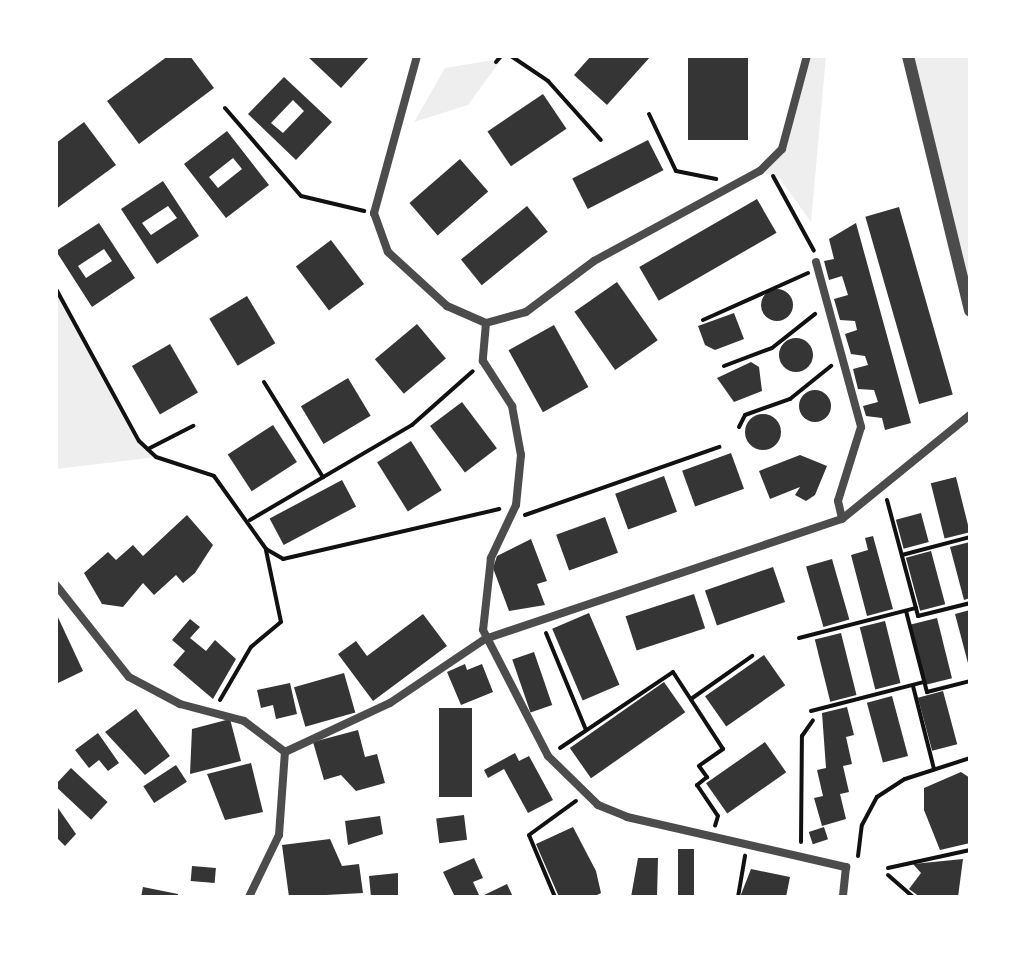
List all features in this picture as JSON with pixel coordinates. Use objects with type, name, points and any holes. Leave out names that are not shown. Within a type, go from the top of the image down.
[{"type":"street","points":[[417,56],[374,213],[388,252],[447,306],[486,323],[526,312],[594,261],[760,171],[782,149],[807,56]]},
{"type":"street","points":[[908,56],[970,311]]},
{"type":"street","points":[[818,266],[861,427],[838,501],[842,519]]},
{"type":"street","points":[[486,323],[483,361],[512,406],[521,455],[516,505],[491,558],[485,639],[548,756],[585,795],[627,817],[846,867],[843,897]]},
{"type":"street","points":[[285,752],[390,703],[485,639],[842,519],[884,491],[970,415]]},
{"type":"street","points":[[56,585],[129,677],[180,704],[244,721],[285,752]]},
{"type":"street","points":[[249,897],[279,835],[285,752]]},
{"type":"path","points":[[496,62],[501,56]]},
{"type":"path","points":[[511,56],[548,81],[601,140]]},
{"type":"path","points":[[225,108],[301,196],[374,213]]},
{"type":"path","points":[[649,114],[676,171],[738,183]]},
{"type":"path","points":[[703,320],[757,297],[764,286],[818,266],[780,179],[760,171]]},
{"type":"path","points":[[56,289],[148,449],[214,476],[250,520],[266,549],[281,622],[251,647],[221,699]]},
{"type":"path","points":[[724,366],[809,326],[827,302]]},
{"type":"path","points":[[739,427],[745,415],[823,379],[842,354]]},
{"type":"path","points":[[250,520],[412,425],[483,361]]},
{"type":"path","points":[[264,382],[323,477]]},
{"type":"path","points":[[148,449],[193,426]]},
{"type":"path","points":[[509,521],[719,447]]},
{"type":"path","points":[[884,491],[918,616],[970,603]]},
{"type":"path","points":[[266,549],[283,559],[310,558],[516,505]]},
{"type":"path","points":[[902,555],[970,537]]},
{"type":"path","points":[[799,638],[916,608]]},
{"type":"path","points":[[906,611],[927,692],[970,681]]},
{"type":"path","points":[[541,618],[586,730]]},
{"type":"path","points":[[691,699],[752,656]]},
{"type":"path","points":[[548,756],[673,672],[723,749],[699,766],[707,777],[697,785],[718,816],[713,836]]},
{"type":"path","points":[[811,711],[924,682]]},
{"type":"path","points":[[913,686],[934,769]]},
{"type":"path","points":[[801,856],[802,736],[813,720]]},
{"type":"path","points":[[858,856],[862,825],[877,797],[934,769],[970,758]]},
{"type":"path","points":[[555,897],[529,835],[585,795]]},
{"type":"path","points":[[738,897],[748,844]]},
{"type":"path","points":[[888,868],[970,850]]},
{"type":"path","points":[[888,875],[913,897]]},
{"type":"shaded area","points":[[807,56],[826,56],[811,222],[780,179],[760,171],[782,149]]},
{"type":"shaded area","points":[[908,56],[970,56],[970,311]]},
{"type":"shaded area","points":[[493,60],[498,64],[468,105],[414,122],[445,68]]},
{"type":"shaded area","points":[[56,289],[139,441],[156,457],[56,469]]},
{"type":"building","points":[[168,56],[190,56],[214,88],[139,144],[107,101]]},
{"type":"building","points":[[307,56],[370,56],[341,88]]},
{"type":"building","points":[[591,56],[651,56],[607,105],[574,75]]},
{"type":"building","points":[[688,56],[748,56],[748,140],[688,140]]},
{"type":"building","points":[[284,77],[332,122],[296,160],[248,114]],"holes":[[[293,100],[304,111],[283,133],[271,123]]]},
{"type":"building","points":[[543,94],[566,129],[511,166],[487,131]]},
{"type":"building","points":[[84,122],[116,165],[56,209],[56,143]]},
{"type":"building","points":[[227,131],[269,185],[226,218],[184,164]],"holes":[[[233,158],[242,169],[218,188],[209,177]]]},
{"type":"building","points":[[648,140],[663,170],[588,209],[572,179]]},
{"type":"building","points":[[460,159],[488,191],[438,235],[409,203]]},
{"type":"building","points":[[163,181],[199,236],[157,264],[121,209]],"holes":[[[168,206],[177,218],[151,235],[142,223]]]},
{"type":"building","points":[[757,199],[777,233],[659,301],[639,267]]},
{"type":"building","points":[[527,206],[548,232],[482,285],[461,259]]},
{"type":"building","points":[[899,207],[953,394],[919,404],[865,217]]},
{"type":"building","points":[[99,223],[135,278],[92,307],[56,251]],"holes":[[[104,249],[112,261],[86,278],[78,266]]]},
{"type":"building","points":[[856,223],[911,423],[885,430],[882,418],[866,416],[863,406],[878,402],[874,390],[858,389],[853,369],[868,365],[865,356],[851,354],[845,334],[857,330],[855,321],[840,320],[834,299],[848,295],[842,276],[829,280],[824,261],[834,259],[829,239]]},
{"type":"building","points":[[331,240],[364,284],[329,310],[296,266]]},
{"type":"building","points":[[617,282],[658,340],[615,370],[574,312]]},
{"type":"building","points":[[777,289],[789,293],[793,305],[789,317],[777,321],[765,317],[761,305],[765,293]]},
{"type":"building","points":[[247,296],[275,343],[238,366],[209,319]]},
{"type":"building","points":[[734,313],[744,339],[715,350],[705,345],[698,326]]},
{"type":"building","points":[[417,324],[446,358],[404,394],[375,359]]},
{"type":"building","points":[[554,325],[588,387],[543,412],[509,350]]},
{"type":"building","points":[[796,338],[808,343],[813,355],[808,367],[796,372],[784,367],[779,355],[784,343]]},
{"type":"building","points":[[170,344],[198,392],[160,414],[132,366]]},
{"type":"building","points":[[751,362],[759,367],[762,391],[734,402],[717,378]]},
{"type":"building","points":[[348,378],[371,416],[324,444],[301,406]]},
{"type":"building","points":[[815,390],[827,394],[831,406],[827,418],[815,422],[803,418],[799,406],[803,394]]},
{"type":"building","points":[[462,402],[497,448],[465,472],[430,426]]},
{"type":"building","points":[[763,414],[776,419],[781,432],[776,445],[763,450],[750,445],[745,432],[750,419]]},
{"type":"building","points":[[273,425],[297,462],[252,491],[228,454]]},
{"type":"building","points":[[411,441],[442,490],[408,511],[377,462]]},
{"type":"building","points":[[731,453],[744,489],[695,506],[682,471]]},
{"type":"building","points":[[800,455],[827,466],[815,495],[806,501],[795,495],[800,487],[770,499],[759,471]]},
{"type":"building","points":[[664,476],[677,512],[628,529],[615,494]]},
{"type":"building","points":[[956,477],[970,532],[945,539],[931,483]]},
{"type":"building","points":[[342,480],[356,506],[284,545],[270,518]]},
{"type":"building","points":[[921,513],[929,542],[904,549],[896,520]]},
{"type":"building","points":[[187,515],[213,545],[195,573],[183,583],[176,575],[154,595],[143,583],[123,607],[102,604],[84,573],[108,552],[116,560],[133,545],[143,556]]},
{"type":"building","points":[[605,517],[618,553],[569,570],[556,535]]},
{"type":"building","points":[[873,536],[893,609],[867,616],[851,555],[868,550],[865,538]]},
{"type":"building","points":[[531,539],[547,581],[537,584],[545,605],[509,611],[493,568],[497,556]]},
{"type":"building","points":[[970,542],[970,598],[964,600],[950,547]]},
{"type":"building","points":[[931,551],[945,604],[920,611],[906,558]]},
{"type":"building","points":[[832,559],[849,620],[823,627],[806,566]]},
{"type":"building","points":[[773,567],[785,602],[717,625],[705,590]]},
{"type":"building","points":[[694,594],[705,628],[637,650],[626,616]]},
{"type":"building","points":[[970,610],[970,667],[969,667],[955,614]]},
{"type":"building","points":[[56,613],[83,671],[56,684]]},
{"type":"building","points":[[589,613],[619,685],[583,700],[552,629]]},
{"type":"building","points":[[423,614],[447,646],[373,701],[338,654],[356,641],[367,656]]},
{"type":"building","points":[[937,618],[952,678],[926,685],[911,625]]},
{"type":"building","points":[[190,619],[200,627],[190,638],[206,651],[215,640],[236,659],[213,699],[173,665],[185,651],[172,640]]},
{"type":"building","points":[[885,621],[900,683],[875,689],[860,627]]},
{"type":"building","points":[[841,633],[856,695],[830,702],[815,640]]},
{"type":"building","points":[[534,652],[552,705],[530,712],[512,659]]},
{"type":"building","points":[[764,655],[785,685],[726,727],[705,696]]},
{"type":"building","points":[[465,664],[467,670],[482,664],[493,692],[461,705],[447,672]]},
{"type":"building","points":[[344,673],[355,712],[305,727],[294,687]]},
{"type":"building","points":[[664,682],[685,712],[591,778],[570,748]]},
{"type":"building","points":[[290,683],[297,714],[276,719],[273,705],[261,708],[257,690]]},
{"type":"building","points":[[943,691],[957,744],[932,751],[918,698]]},
{"type":"building","points":[[892,696],[908,756],[883,763],[867,703]]},
{"type":"building","points":[[847,707],[854,735],[846,737],[852,764],[843,766],[849,792],[840,794],[846,819],[822,826],[814,798],[823,796],[817,770],[826,768],[822,713]]},
{"type":"building","points":[[439,708],[472,708],[472,797],[439,797]]},
{"type":"building","points":[[136,709],[170,756],[145,775],[105,732]]},
{"type":"building","points":[[230,719],[241,761],[190,774],[192,729]]},
{"type":"building","points":[[358,730],[365,757],[377,754],[385,783],[356,791],[341,775],[324,780],[313,742]]},
{"type":"building","points":[[98,733],[119,763],[108,771],[99,760],[89,768],[75,750]]},
{"type":"building","points":[[765,742],[786,772],[727,814],[706,783]]},
{"type":"building","points":[[515,753],[519,761],[529,756],[553,800],[528,813],[504,769],[488,778],[484,770]]},
{"type":"building","points":[[251,763],[263,812],[225,820],[207,774]]},
{"type":"building","points":[[176,765],[187,782],[154,803],[143,786]]},
{"type":"building","points":[[71,768],[108,802],[91,820],[56,787]]},
{"type":"building","points":[[961,772],[970,778],[970,843],[940,850],[924,810],[924,788]]},
{"type":"building","points":[[58,808],[76,834],[65,846],[56,837]]},
{"type":"building","points":[[464,815],[467,840],[439,843],[436,818]]},
{"type":"building","points":[[380,816],[383,834],[348,845],[345,821]]},
{"type":"building","points":[[573,827],[596,871],[601,893],[593,897],[559,897],[536,844]]},
{"type":"building","points":[[824,827],[828,839],[813,844],[809,832]]},
{"type":"building","points":[[330,839],[342,866],[359,864],[363,893],[289,897],[282,845]]},
{"type":"building","points":[[678,849],[694,849],[694,897],[678,897]]},
{"type":"building","points":[[474,858],[483,878],[473,882],[480,897],[455,897],[443,872]]},
{"type":"building","points":[[638,858],[658,858],[657,897],[631,897]]},
{"type":"building","points":[[963,859],[958,897],[920,897],[909,889],[921,873],[913,864]]},
{"type":"building","points":[[192,866],[216,868],[215,883],[191,881]]},
{"type":"building","points":[[751,869],[790,877],[786,897],[740,897]]},
{"type":"building","points":[[398,873],[398,897],[371,897],[369,876]]},
{"type":"building","points":[[507,884],[513,897],[480,897]]},
{"type":"building","points":[[143,887],[178,894],[178,897],[141,897]]}]
